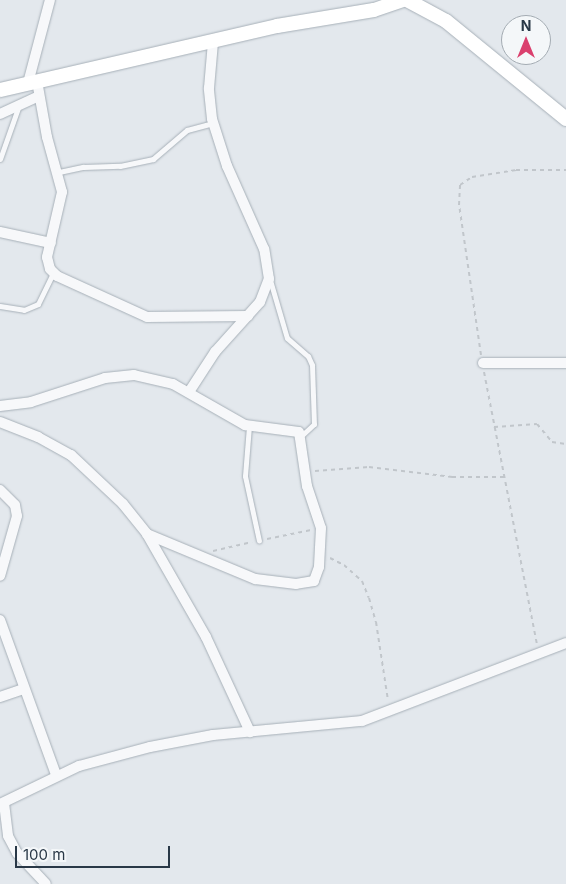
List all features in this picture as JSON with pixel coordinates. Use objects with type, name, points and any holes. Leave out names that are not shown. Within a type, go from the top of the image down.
[{"type":"street","points":[[50,0],[33,82],[39,96],[47,137],[59,172],[62,192],[47,257],[53,272],[147,317],[248,316]]},
{"type":"street","points":[[0,90],[277,26],[374,10],[403,0]]},
{"type":"street","points":[[407,0],[446,21],[566,119]]},
{"type":"street","points":[[189,392],[215,352],[260,302],[269,279],[261,239],[227,166],[213,123],[209,88],[213,42]]},
{"type":"street","points":[[0,114],[19,103],[39,96]]},
{"type":"street","points":[[0,230],[51,243]]},
{"type":"street","points":[[483,363],[566,363]]},
{"type":"street","points":[[0,406],[31,402],[119,376],[152,377],[189,392],[230,419],[249,426],[296,430],[300,436],[304,472],[320,528],[321,554],[314,581],[296,584],[262,580],[231,572],[147,534]]},
{"type":"street","points":[[0,422],[38,437],[70,455],[123,504],[147,534],[206,637],[250,732]]},
{"type":"street","points":[[0,490],[15,506],[16,516],[0,576]]},
{"type":"street","points":[[0,620],[23,689],[56,775]]},
{"type":"street","points":[[46,884],[17,853],[8,836],[2,804],[56,775],[150,747],[250,732],[354,722],[390,713],[566,642]]},
{"type":"street","points":[[0,697],[23,689]]},
{"type":"lane","points":[[0,159],[19,103]]},
{"type":"lane","points":[[59,172],[83,167],[120,166],[153,159],[187,130],[213,123]]},
{"type":"lane","points":[[0,306],[24,310],[38,304],[53,272]]},
{"type":"lane","points":[[269,279],[287,338],[308,356],[312,365],[314,424],[313,429],[300,436]]},
{"type":"lane","points":[[249,426],[245,476],[259,540]]},
{"type":"path","points":[[494,427],[537,424],[552,442],[566,444]]},
{"type":"path","points":[[304,472],[369,467],[452,477],[504,477]]},
{"type":"path","points":[[321,554],[344,564],[362,582],[376,622],[390,713]]}]
